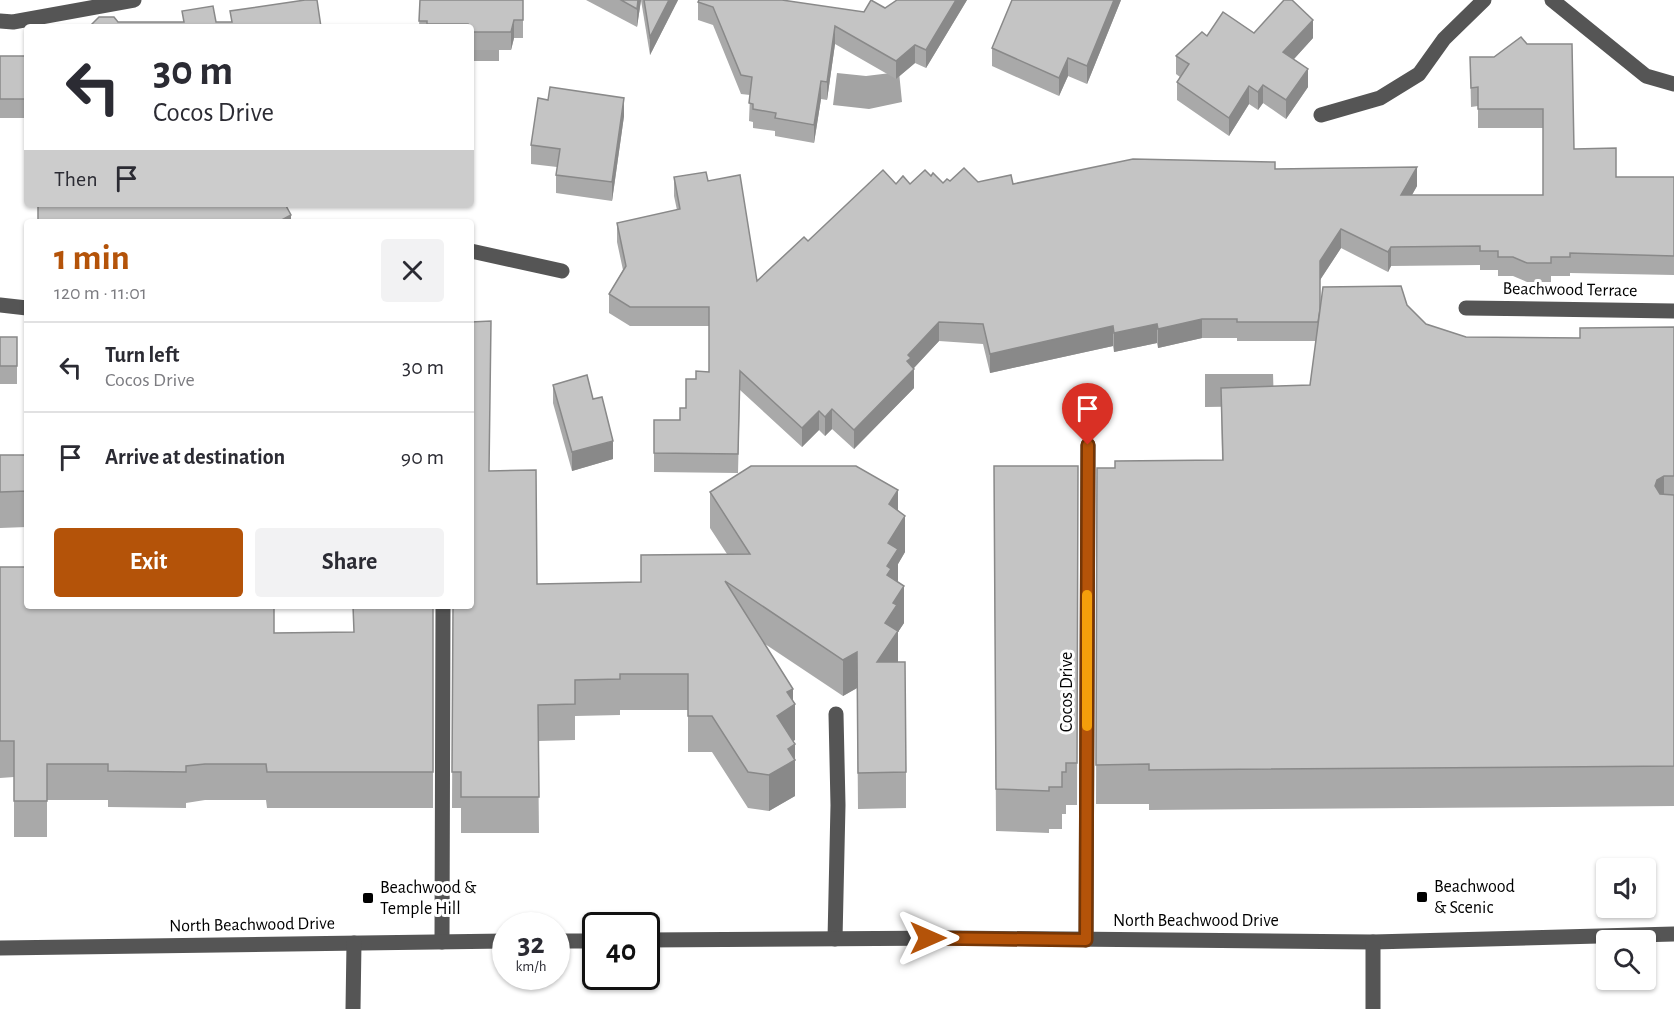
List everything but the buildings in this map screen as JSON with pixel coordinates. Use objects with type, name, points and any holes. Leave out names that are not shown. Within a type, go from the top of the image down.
[{"type":"street","points":[[0,21],[13,22],[134,0]]},
{"type":"street","points":[[1321,115],[1380,98],[1419,74],[1444,39],[1484,0]]},
{"type":"street","points":[[1552,0],[1646,76],[1674,84]]},
{"type":"street","points":[[474,252],[562,271]]},
{"type":"street","points":[[0,305],[24,308]]},
{"type":"street","name":"Beachwood Terrace","points":[[1466,308],[1674,311]]},
{"type":"street","name":"Cocos Drive","points":[[1086,940],[1088,445]]},
{"type":"street","points":[[442,942],[443,609]]},
{"type":"street","points":[[835,939],[838,805],[836,714]]},
{"type":"street","name":"North Beachwood Drive","points":[[660,940],[1373,942],[1674,934]]},
{"type":"street","name":"North Beachwood Drive","points":[[0,948],[492,942]]},
{"type":"street","points":[[1373,942],[1373,1009]]},
{"type":"street","points":[[353,1009],[354,943]]},
{"type":"shaded area","points":[[474,50],[499,50],[499,61],[474,61]]},
{"type":"shaded area","points":[[899,72],[902,102],[869,109],[833,105],[837,73],[866,76]]},
{"type":"shaded area","points":[[1205,374],[1273,374],[1274,406],[1205,407]]},
{"type":"slow traffic","points":[[1087,595],[1087,726]]},
{"type":"place","name":"Beachwood & Scenic","points":[[1422,897]]},
{"type":"place","name":"Beachwood & Temple Hill","points":[[368,898]]},
{"type":"route","points":[[928,938],[1086,940],[1088,445]]}]
